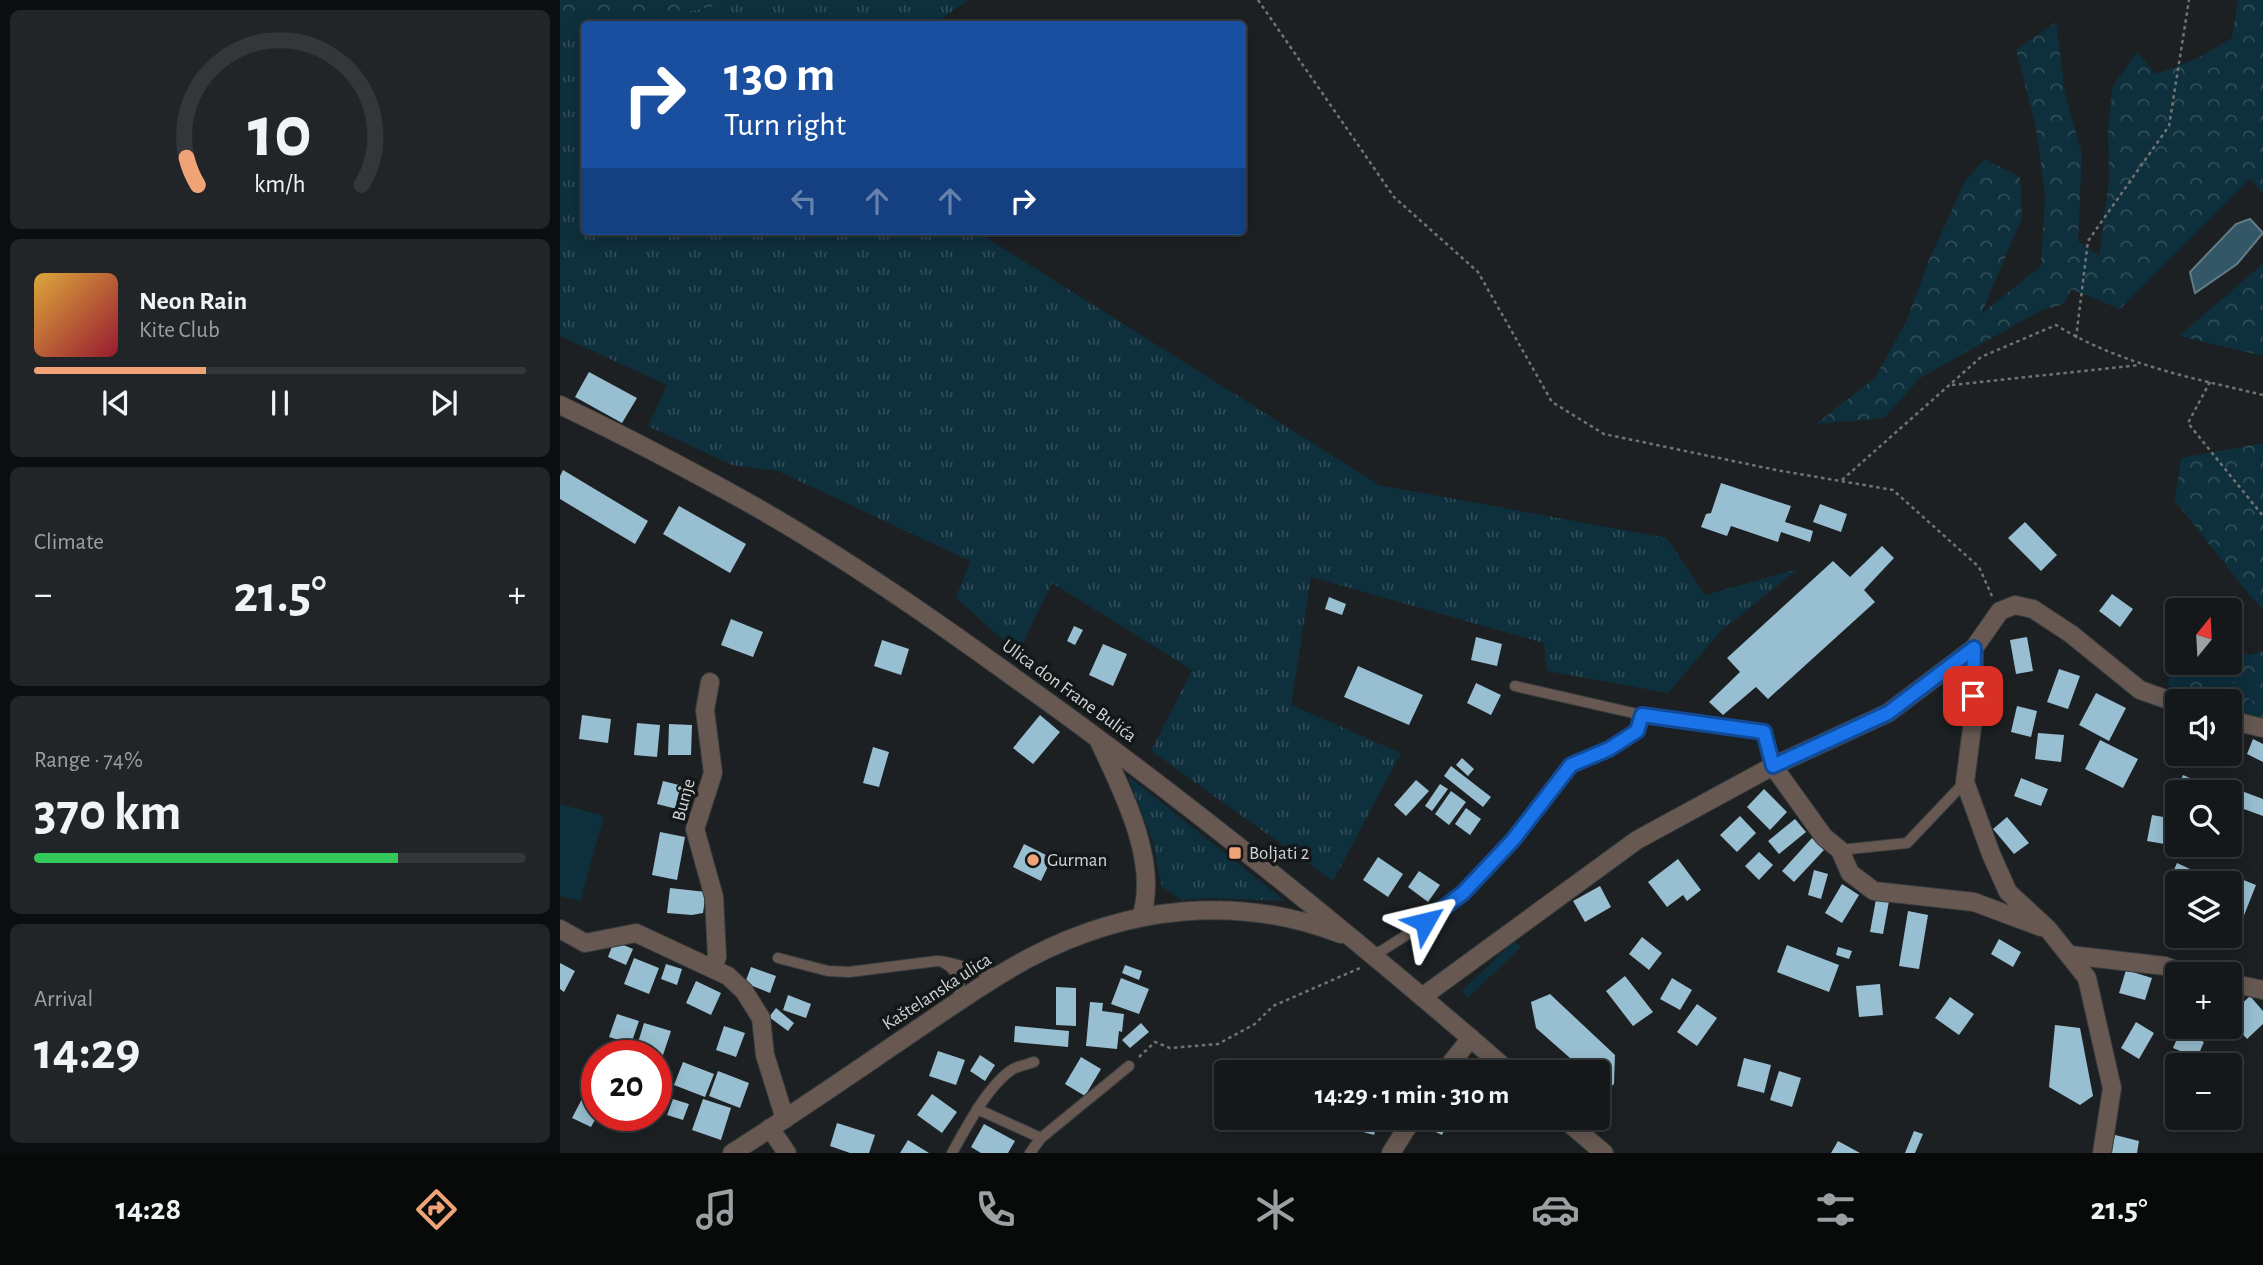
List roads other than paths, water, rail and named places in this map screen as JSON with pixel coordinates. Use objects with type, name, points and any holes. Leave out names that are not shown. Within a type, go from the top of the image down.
[{"type":"street","name":"Ulica don Frane Bulića","points":[[560,405],[749,503],[922,611],[1096,736],[1375,955],[1496,1060]]},
{"type":"street","points":[[1422,997],[1637,840],[1773,766],[1888,713],[1974,648],[2000,611],[2015,606],[2033,609],[2071,634],[2140,690],[2165,699]]},
{"type":"street","points":[[1974,648],[1973,720],[1965,782],[2008,892],[2048,929],[2087,978],[2112,1088],[2102,1153]]},
{"type":"street","name":"Bunje","points":[[710,682],[705,710],[713,773],[695,829],[715,897],[717,957],[713,968]]},
{"type":"street","points":[[2242,723],[2263,728]]},
{"type":"street","points":[[1096,736],[1120,785],[1144,862],[1146,902],[1141,917]]},
{"type":"street","points":[[1773,766],[1824,837],[1840,850],[1850,873],[1874,891],[1974,902],[2048,929]]},
{"type":"street","name":"Kaštelanska ulica","points":[[732,1153],[1004,972],[1062,943],[1141,917],[1186,910],[1221,909],[1294,918],[1357,942]]},
{"type":"street","points":[[560,929],[585,943],[636,933],[728,976],[744,991],[761,1018],[778,1123],[787,1153]]},
{"type":"street","points":[[2070,955],[2165,966]]},
{"type":"street","points":[[2242,986],[2263,990]]},
{"type":"street","points":[[1453,1060],[1471,1038]]},
{"type":"street","points":[[1391,1153],[1405,1130]]},
{"type":"street","points":[[1577,1130],[1604,1153]]},
{"type":"lane","points":[[1515,685],[1642,715],[1764,732],[1773,766]]},
{"type":"lane","points":[[1375,955],[1463,893],[1513,840],[1571,765],[1609,749],[1637,731],[1642,715]]},
{"type":"lane","points":[[1840,850],[1907,843],[1965,782]]},
{"type":"lane","points":[[778,958],[828,971],[849,972],[937,961],[950,962],[986,973],[1004,972]]},
{"type":"lane","points":[[937,961],[946,964],[958,976],[960,985],[955,1004]]},
{"type":"lane","points":[[951,1153],[977,1108],[1014,1069],[1034,1062]]},
{"type":"lane","points":[[1030,1153],[1041,1138],[1129,1066]]},
{"type":"lane","points":[[977,1108],[1041,1138]]},
{"type":"place","name":"Boljati 2","points":[[1235,853]]},
{"type":"place","name":"Gurman","points":[[1033,860]]}]
